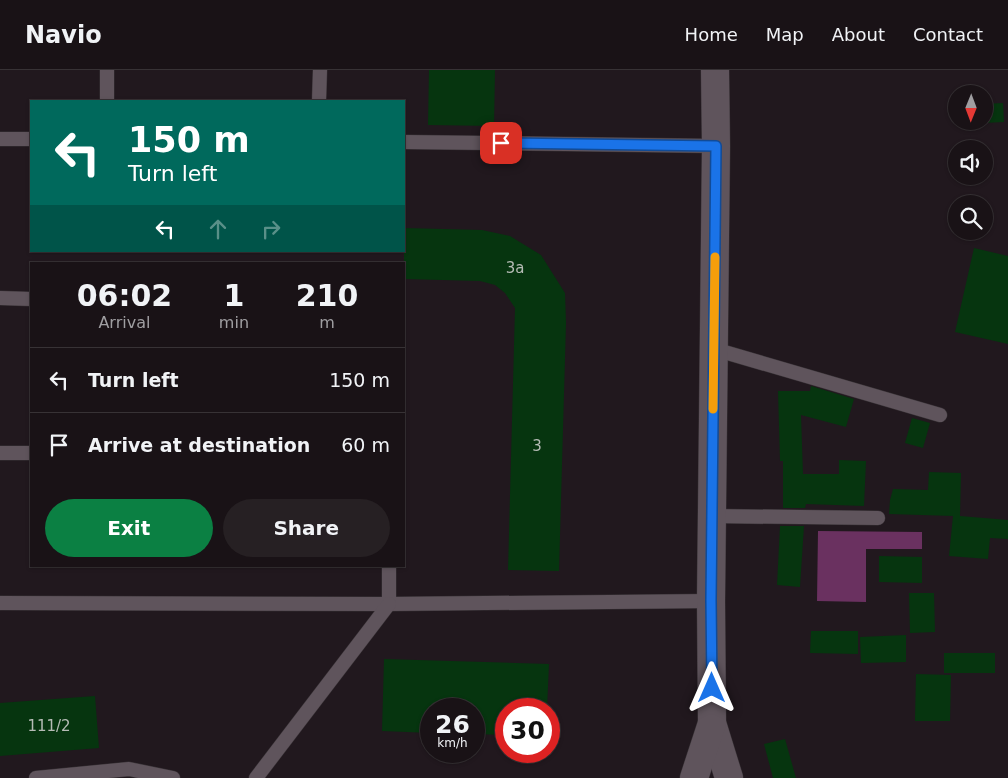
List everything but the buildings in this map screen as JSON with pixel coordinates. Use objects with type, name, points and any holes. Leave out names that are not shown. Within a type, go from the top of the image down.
[{"type":"street","points":[[715,70],[716,146],[711,600],[712,723],[729,778]]},
{"type":"street","points":[[694,778],[712,723]]},
{"type":"lane","points":[[107,70],[107,100]]},
{"type":"lane","points":[[319,100],[320,70]]},
{"type":"lane","points":[[0,139],[30,139]]},
{"type":"lane","points":[[405,142],[716,146]]},
{"type":"lane","points":[[0,298],[30,299]]},
{"type":"lane","points":[[714,349],[940,415]]},
{"type":"lane","points":[[0,452],[30,453]]},
{"type":"lane","points":[[712,516],[878,518]]},
{"type":"lane","points":[[256,778],[389,604],[389,567]]},
{"type":"lane","points":[[0,603],[389,604],[711,600]]},
{"type":"lane","points":[[36,778],[129,769],[172,778]]},
{"type":"shaded area","points":[[818,531],[922,532],[922,549],[866,549],[866,602],[817,601]]},
{"type":"slow traffic","points":[[713,409],[715,257]]},
{"type":"route","points":[[501,143],[716,146],[711,600],[712,688]]}]
